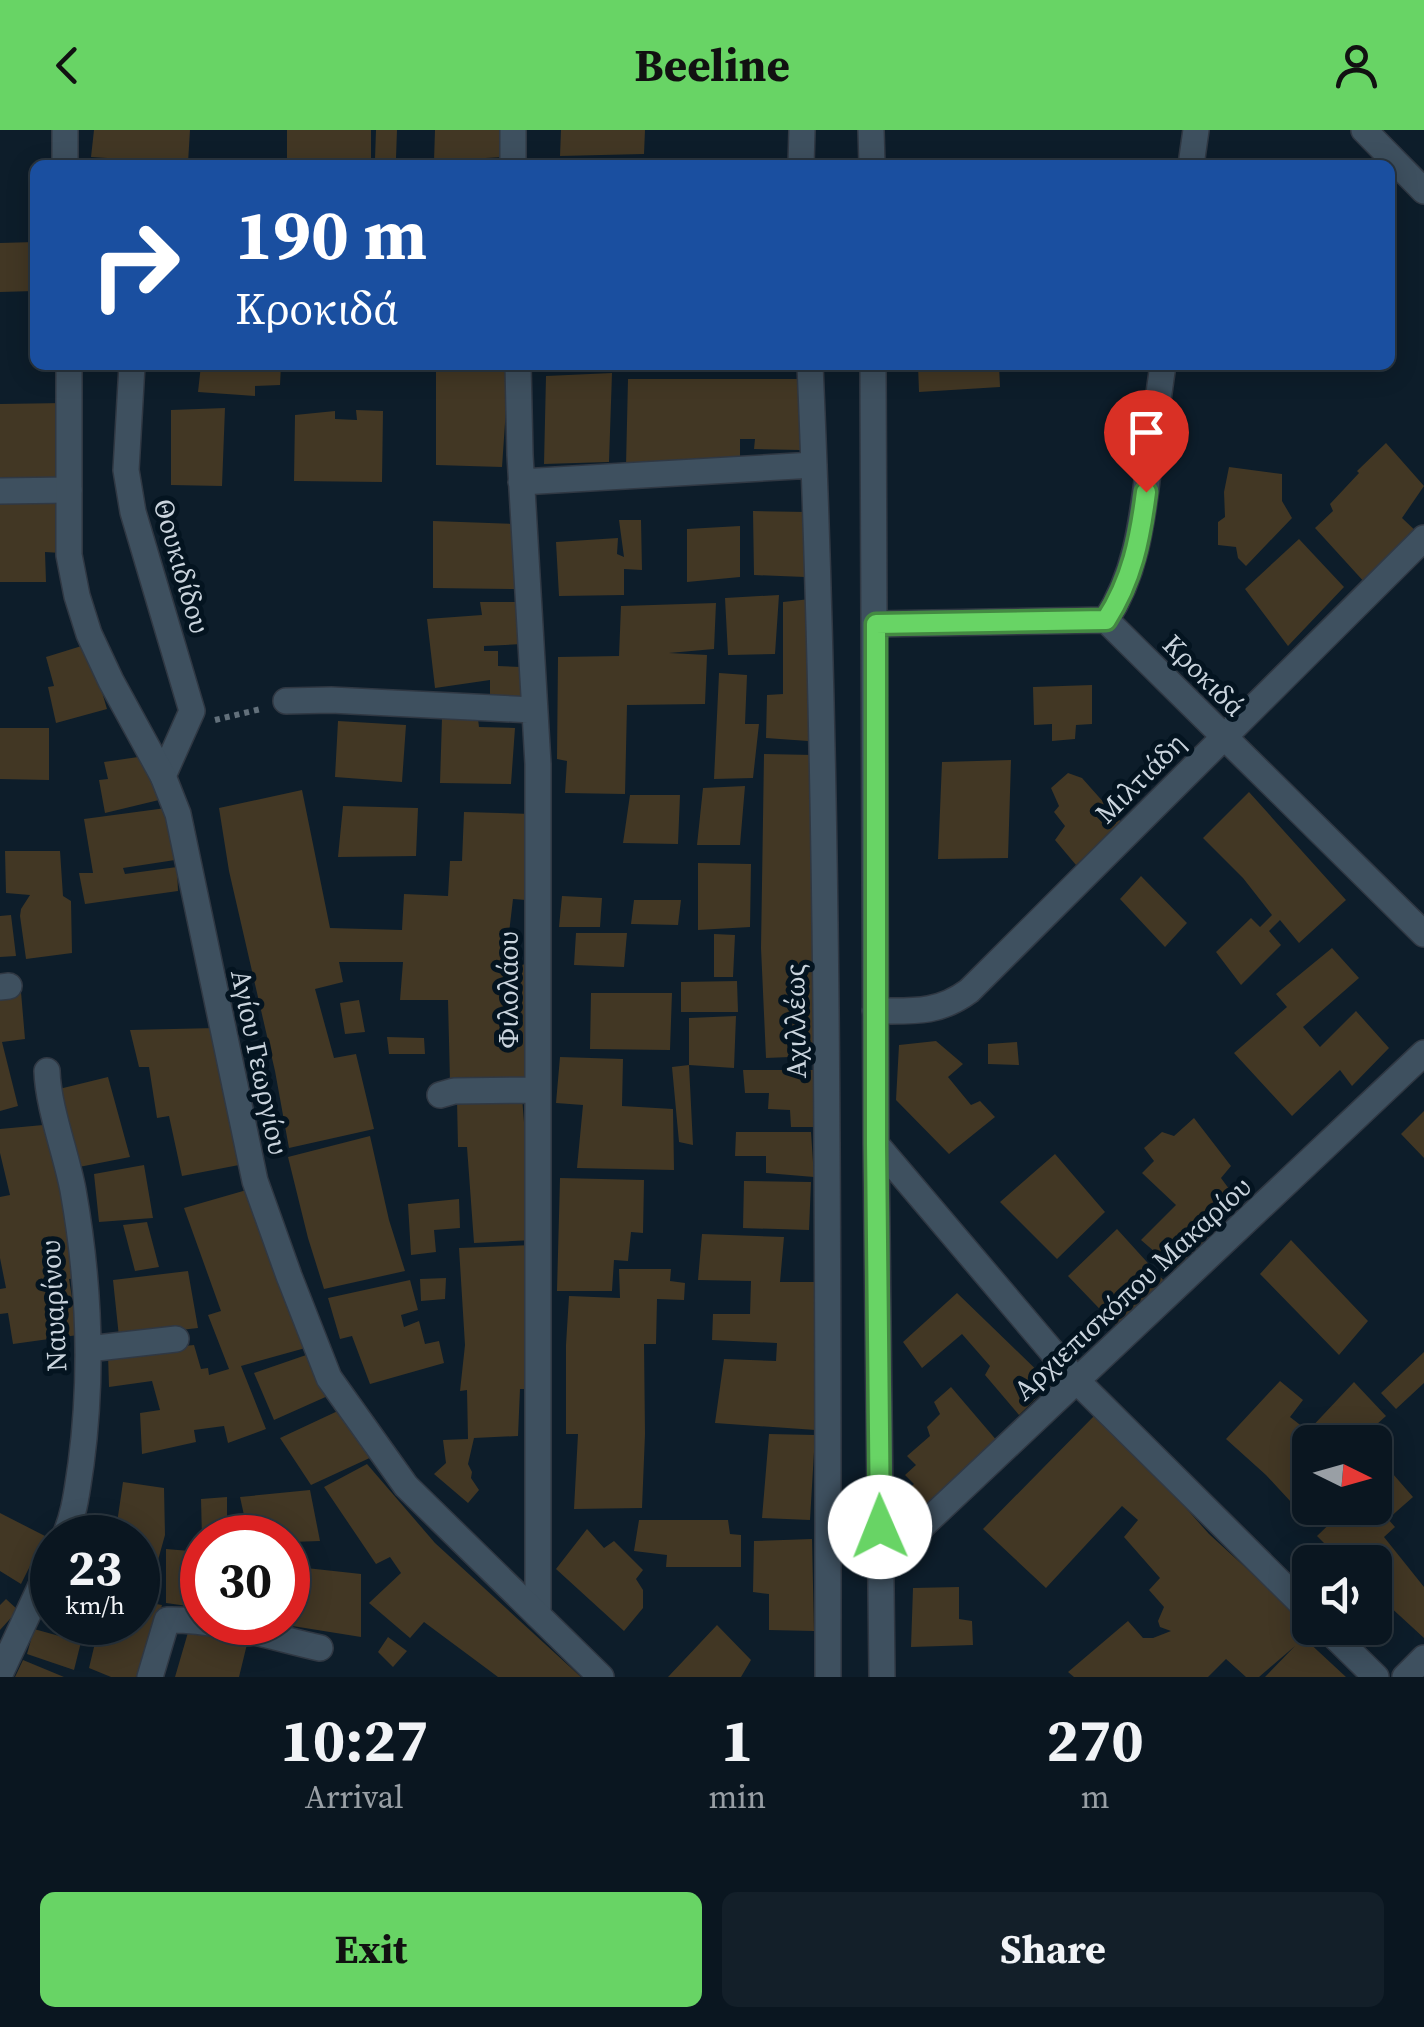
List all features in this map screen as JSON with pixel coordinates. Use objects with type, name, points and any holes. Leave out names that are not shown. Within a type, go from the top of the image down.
[{"type":"street","points":[[65,160],[66,130]]},
{"type":"street","points":[[513,130],[513,160]]},
{"type":"street","points":[[801,160],[802,130]]},
{"type":"street","points":[[871,130],[872,160]]},
{"type":"street","points":[[1192,160],[1196,130]]},
{"type":"street","points":[[1364,130],[1394,160]]},
{"type":"street","points":[[1395,162],[1424,191]]},
{"type":"street","name":"Αγίου Γεωργίου","points":[[69,370],[69,555],[77,596],[89,634],[163,776],[178,814],[254,1181],[329,1378],[406,1486],[602,1677]]},
{"type":"street","name":"Θουκιδίδου","points":[[132,370],[126,470],[133,512],[192,711],[163,776]]},
{"type":"street","name":"Φιλολάου","points":[[518,370],[538,764],[538,1615]]},
{"type":"street","name":"Αχιλλέως","points":[[810,370],[821,695],[826,1055],[828,1677]]},
{"type":"street","points":[[873,370],[882,1677]]},
{"type":"street","points":[[876,624],[1106,620],[1121,598],[1141,530],[1162,370]]},
{"type":"street","points":[[522,482],[814,464]]},
{"type":"street","points":[[0,491],[70,490]]},
{"type":"street","name":"Μιλτιάδη","points":[[875,1011],[934,1009],[953,1003],[968,991],[1424,538]]},
{"type":"street","name":"Κροκιδά","points":[[1106,620],[1424,934]]},
{"type":"street","points":[[286,701],[534,710]]},
{"type":"street","name":"Αρχιεπισκόπου Μακαρίου","points":[[881,1565],[1424,1053]]},
{"type":"street","name":"Ναυαρίνου","points":[[47,1071],[74,1194],[88,1350],[87,1399],[73,1515]]},
{"type":"street","points":[[440,1095],[454,1091],[538,1090]]},
{"type":"street","points":[[876,1144],[1078,1381],[1292,1594]]},
{"type":"street","points":[[88,1350],[176,1339]]},
{"type":"street","points":[[0,1674],[30,1609]]},
{"type":"street","points":[[150,1677],[167,1620],[216,1625],[320,1648]]},
{"type":"street","points":[[1343,1645],[1376,1677]]},
{"type":"street","points":[[1405,1677],[1424,1658]]},
{"type":"path","points":[[185,727],[286,701]]},
{"type":"building","points":[[94,130],[190,130],[188,160],[91,157]]},
{"type":"building","points":[[287,130],[371,130],[371,160],[287,160]]},
{"type":"building","points":[[376,130],[397,130],[396,158],[375,159]]},
{"type":"building","points":[[435,130],[502,130],[503,157],[434,160]]},
{"type":"building","points":[[561,130],[645,130],[644,154],[560,156]]},
{"type":"building","points":[[30,242],[30,291],[0,292],[0,243]]},
{"type":"building","points":[[200,370],[281,370],[280,385],[255,386],[255,396],[198,392]]},
{"type":"building","points":[[436,370],[509,370],[502,467],[436,465]]},
{"type":"building","points":[[918,370],[999,370],[1000,387],[919,392]]},
{"type":"building","points":[[612,373],[609,462],[544,464],[546,376]]},
{"type":"building","points":[[628,379],[799,379],[800,450],[754,449],[755,439],[740,439],[740,464],[626,466]]},
{"type":"building","points":[[64,403],[61,482],[0,483],[0,404]]},
{"type":"building","points":[[225,408],[222,486],[171,485],[171,410]]},
{"type":"building","points":[[356,410],[383,411],[382,482],[294,481],[295,415],[335,411],[335,419],[357,420]]},
{"type":"building","points":[[1386,443],[1424,486],[1402,518],[1419,534],[1366,584],[1315,528],[1333,511],[1330,504],[1357,471]]},
{"type":"building","points":[[1229,467],[1282,474],[1282,501],[1292,518],[1246,566],[1238,558],[1236,547],[1218,545],[1218,522],[1225,517]]},
{"type":"building","points":[[62,496],[61,553],[45,552],[46,582],[0,582],[0,497]]},
{"type":"building","points":[[753,511],[807,512],[805,577],[754,575]]},
{"type":"building","points":[[619,520],[641,520],[642,570],[624,569],[624,595],[559,596],[556,542],[618,538],[617,554],[624,557]]},
{"type":"building","points":[[433,521],[516,524],[518,589],[433,588]]},
{"type":"building","points":[[740,526],[740,577],[687,582],[687,529]]},
{"type":"building","points":[[1299,539],[1344,587],[1288,646],[1245,589]]},
{"type":"building","points":[[779,595],[775,654],[728,655],[725,598]]},
{"type":"building","points":[[810,599],[808,741],[766,738],[767,695],[783,694],[783,602]]},
{"type":"building","points":[[480,602],[521,602],[522,644],[484,646],[484,651],[498,651],[498,666],[521,667],[520,697],[490,696],[490,680],[435,688],[427,619],[482,615]]},
{"type":"building","points":[[716,603],[714,649],[669,653],[707,655],[705,704],[627,705],[625,794],[565,793],[567,761],[557,759],[558,657],[619,656],[621,606]]},
{"type":"building","points":[[88,644],[107,709],[56,723],[48,687],[54,686],[46,657]]},
{"type":"building","points":[[719,673],[747,675],[745,724],[759,724],[753,778],[714,779]]},
{"type":"building","points":[[1092,685],[1092,724],[1076,725],[1075,739],[1052,741],[1052,724],[1034,725],[1033,687]]},
{"type":"building","points":[[442,718],[478,719],[479,727],[515,728],[511,784],[440,783]]},
{"type":"building","points":[[338,721],[406,725],[402,782],[335,777]]},
{"type":"building","points":[[0,728],[49,728],[49,780],[0,779]]},
{"type":"building","points":[[764,754],[814,755],[814,1056],[766,1058],[761,948]]},
{"type":"building","points":[[145,756],[159,800],[105,813],[99,780],[108,779],[104,762]]},
{"type":"building","points":[[1011,760],[1008,858],[938,859],[942,762]]},
{"type":"building","points":[[1068,773],[1082,778],[1122,823],[1076,865],[1055,840],[1065,826],[1054,812],[1059,806],[1051,788]]},
{"type":"building","points":[[745,786],[740,845],[697,845],[703,788]]},
{"type":"building","points":[[302,790],[330,928],[402,930],[404,894],[448,896],[450,861],[462,861],[464,812],[532,814],[526,900],[513,899],[509,933],[519,932],[516,964],[531,965],[528,1081],[450,1082],[448,1000],[400,1000],[403,962],[339,962],[343,982],[315,989],[334,1058],[356,1054],[374,1129],[289,1148],[219,808]]},
{"type":"building","points":[[1249,792],[1346,900],[1299,943],[1280,920],[1269,931],[1281,945],[1241,985],[1216,952],[1251,918],[1260,927],[1272,915],[1243,878],[1203,838]]},
{"type":"building","points":[[630,795],[680,795],[678,844],[623,843]]},
{"type":"building","points":[[343,806],[418,808],[416,856],[338,857]]},
{"type":"building","points":[[166,808],[175,860],[123,868],[125,874],[177,867],[178,891],[85,904],[79,873],[93,873],[84,819]]},
{"type":"building","points":[[5,851],[60,851],[63,896],[71,901],[72,953],[26,959],[20,916],[30,895],[6,893]]},
{"type":"building","points":[[698,863],[751,864],[750,927],[698,930]]},
{"type":"building","points":[[1141,876],[1187,923],[1165,947],[1120,899]]},
{"type":"building","points":[[562,896],[602,898],[600,927],[559,927]]},
{"type":"building","points":[[634,900],[681,900],[678,925],[631,924]]},
{"type":"building","points":[[11,915],[16,956],[0,957],[0,916]]},
{"type":"building","points":[[576,933],[627,933],[624,967],[574,965]]},
{"type":"building","points":[[714,934],[735,935],[733,977],[714,977]]},
{"type":"building","points":[[1332,948],[1359,978],[1303,1027],[1320,1047],[1356,1011],[1389,1048],[1352,1086],[1340,1070],[1292,1116],[1234,1053],[1287,1007],[1276,994]]},
{"type":"building","points":[[737,981],[738,1012],[681,1012],[681,982]]},
{"type":"building","points":[[21,992],[25,1039],[2,1042],[18,1106],[0,1111],[0,994]]},
{"type":"building","points":[[591,993],[672,993],[670,1050],[590,1049]]},
{"type":"building","points":[[359,1000],[365,1032],[345,1034],[340,1003]]},
{"type":"building","points":[[736,1016],[734,1068],[689,1065],[689,1018]]},
{"type":"building","points":[[216,1028],[239,1165],[182,1176],[169,1116],[157,1118],[149,1067],[139,1067],[130,1030]]},
{"type":"building","points":[[387,1037],[424,1038],[425,1054],[389,1054]]},
{"type":"building","points":[[936,1041],[963,1064],[948,1077],[971,1105],[980,1101],[995,1117],[949,1154],[896,1100],[899,1045]]},
{"type":"building","points":[[1017,1042],[1019,1065],[988,1064],[988,1044]]},
{"type":"building","points":[[560,1057],[623,1059],[622,1106],[673,1109],[674,1170],[577,1168],[583,1105],[556,1103]]},
{"type":"building","points":[[689,1065],[693,1145],[679,1142],[672,1067]]},
{"type":"building","points":[[743,1070],[814,1070],[813,1127],[791,1127],[790,1110],[768,1109],[769,1093],[745,1093]]},
{"type":"building","points":[[108,1077],[130,1157],[79,1167],[55,1090]]},
{"type":"building","points":[[522,1097],[530,1197],[525,1197],[533,1240],[474,1243],[467,1147],[458,1147],[457,1100]]},
{"type":"building","points":[[1424,1111],[1424,1158],[1401,1134]]},
{"type":"building","points":[[1194,1118],[1231,1166],[1221,1178],[1232,1193],[1221,1207],[1212,1206],[1192,1222],[1210,1239],[1177,1271],[1141,1240],[1176,1205],[1142,1173],[1154,1161],[1144,1148],[1162,1132],[1174,1136]]},
{"type":"building","points":[[54,1124],[76,1278],[69,1279],[78,1335],[13,1344],[8,1313],[0,1314],[0,1289],[6,1288],[0,1258],[0,1197],[10,1195],[0,1153],[0,1129]]},
{"type":"building","points":[[736,1132],[811,1132],[814,1177],[766,1173],[766,1156],[735,1156]]},
{"type":"building","points":[[370,1136],[405,1271],[324,1289],[288,1157]]},
{"type":"building","points":[[1055,1154],[1105,1212],[1057,1259],[1000,1202]]},
{"type":"building","points":[[144,1165],[153,1218],[99,1222],[94,1174]]},
{"type":"building","points":[[560,1178],[644,1180],[643,1233],[631,1232],[628,1261],[614,1260],[612,1291],[557,1291]]},
{"type":"building","points":[[744,1181],[811,1182],[809,1230],[743,1228]]},
{"type":"building","points":[[250,1189],[309,1347],[241,1366],[266,1429],[228,1443],[224,1426],[194,1430],[196,1442],[142,1454],[140,1413],[160,1410],[152,1381],[109,1387],[108,1354],[194,1345],[201,1369],[208,1368],[209,1375],[229,1369],[208,1315],[221,1311],[184,1208]]},
{"type":"building","points":[[459,1199],[460,1228],[434,1230],[436,1252],[411,1255],[408,1204]]},
{"type":"building","points":[[147,1222],[159,1267],[135,1271],[123,1225]]},
{"type":"building","points":[[1117,1229],[1166,1283],[1118,1328],[1068,1276]]},
{"type":"building","points":[[702,1234],[784,1237],[780,1282],[819,1282],[816,1430],[715,1423],[724,1359],[776,1361],[777,1343],[712,1340],[713,1314],[750,1314],[751,1281],[698,1280]]},
{"type":"building","points":[[1291,1240],[1368,1321],[1339,1355],[1260,1274]]},
{"type":"building","points":[[532,1245],[532,1389],[520,1389],[518,1436],[474,1438],[468,1464],[479,1490],[468,1503],[434,1474],[446,1463],[443,1440],[468,1439],[467,1390],[460,1391],[465,1345],[459,1248]]},
{"type":"building","points":[[619,1269],[671,1269],[670,1281],[685,1283],[684,1300],[657,1299],[656,1344],[644,1344],[642,1508],[574,1509],[578,1434],[566,1434],[569,1296],[620,1298]]},
{"type":"building","points":[[188,1271],[198,1328],[119,1337],[113,1280]]},
{"type":"building","points":[[446,1278],[445,1299],[421,1301],[420,1279]]},
{"type":"building","points":[[410,1280],[418,1310],[401,1315],[404,1327],[419,1321],[425,1344],[439,1341],[444,1363],[370,1384],[352,1336],[340,1339],[328,1298]]},
{"type":"building","points":[[957,1293],[1051,1384],[1019,1415],[985,1375],[990,1366],[962,1334],[922,1368],[903,1342]]},
{"type":"building","points":[[1424,1352],[1424,1383],[1396,1409],[1381,1393]]},
{"type":"building","points":[[312,1353],[330,1395],[274,1420],[254,1373]]},
{"type":"building","points":[[1280,1381],[1303,1400],[1290,1417],[1300,1425],[1292,1425],[1292,1501],[1291,1502],[1226,1439]]},
{"type":"building","points":[[1354,1382],[1386,1416],[1376,1425],[1314,1425]]},
{"type":"building","points":[[951,1387],[998,1442],[922,1512],[907,1490],[914,1484],[905,1475],[916,1465],[907,1456],[930,1436],[927,1427],[940,1414],[934,1402]]},
{"type":"building","points":[[342,1409],[374,1456],[311,1485],[280,1438]]},
{"type":"building","points":[[1094,1416],[1209,1534],[1292,1610],[1292,1645],[1312,1645],[1346,1677],[1265,1677],[1295,1646],[1259,1677],[1246,1677],[1226,1659],[1208,1677],[1074,1677],[1068,1672],[1128,1621],[1143,1638],[1171,1631],[1160,1627],[1158,1621],[1164,1607],[1149,1590],[1160,1578],[1124,1537],[1138,1520],[1122,1506],[1046,1588],[983,1529]]},
{"type":"building","points":[[769,1434],[815,1435],[810,1520],[762,1518]]},
{"type":"building","points":[[367,1464],[435,1543],[581,1677],[498,1677],[424,1622],[410,1638],[369,1603],[401,1573],[390,1557],[376,1564],[324,1487]]},
{"type":"building","points":[[1392,1475],[1413,1497],[1392,1515]]},
{"type":"building","points":[[123,1482],[164,1488],[165,1535],[160,1553],[160,1515],[118,1515]]},
{"type":"building","points":[[310,1490],[320,1541],[310,1541],[310,1515],[244,1515],[240,1497]]},
{"type":"building","points":[[227,1497],[227,1515],[201,1515],[201,1499]]},
{"type":"building","points":[[0,1513],[30,1528],[30,1566],[21,1584],[0,1571]]},
{"type":"building","points":[[639,1520],[728,1520],[730,1534],[741,1535],[741,1567],[666,1567],[667,1555],[634,1551]]},
{"type":"building","points":[[1392,1524],[1395,1527],[1384,1537],[1390,1545],[1326,1545],[1317,1536],[1328,1525]]},
{"type":"building","points":[[587,1529],[604,1548],[614,1541],[643,1570],[636,1579],[643,1590],[643,1608],[624,1631],[556,1569]]},
{"type":"building","points":[[812,1539],[814,1631],[769,1630],[769,1594],[753,1592],[754,1541]]},
{"type":"building","points":[[1392,1547],[1424,1587],[1424,1638],[1392,1609]]},
{"type":"building","points":[[166,1549],[180,1550],[180,1605],[166,1603]]},
{"type":"building","points":[[310,1568],[361,1574],[361,1637],[310,1629]]},
{"type":"building","points":[[959,1587],[959,1619],[972,1621],[973,1645],[911,1647],[913,1588]]},
{"type":"building","points":[[6,1599],[18,1610],[0,1630],[0,1605]]},
{"type":"building","points":[[717,1625],[751,1660],[741,1677],[668,1677]]},
{"type":"building","points":[[388,1637],[407,1651],[393,1667],[378,1652]]},
{"type":"building","points":[[30,1643],[80,1645],[74,1670],[27,1654]]},
{"type":"building","points":[[94,1645],[151,1645],[142,1677],[111,1677],[89,1668]]},
{"type":"building","points":[[184,1645],[247,1645],[239,1677],[175,1677]]},
{"type":"building","points":[[23,1660],[64,1677],[15,1677]]},
{"type":"route","points":[[880,1527],[876,624],[1106,620],[1121,598],[1132,568],[1146,492]]}]
